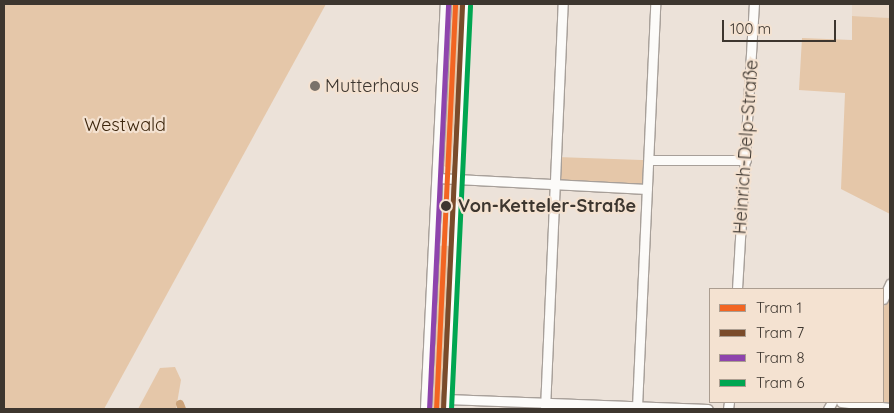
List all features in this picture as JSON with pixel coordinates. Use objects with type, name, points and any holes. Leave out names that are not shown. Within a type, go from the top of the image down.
[{"type":"street","points":[[426,409],[446,4]]},
{"type":"street","points":[[446,409],[466,4]]},
{"type":"street","points":[[545,406],[563,4]]},
{"type":"street","points":[[637,406],[656,4]]},
{"type":"street","name":"Heinrich-Delp-Straße","points":[[737,288],[754,4]]},
{"type":"street","points":[[649,160],[746,160]]},
{"type":"street","points":[[437,178],[647,189]]},
{"type":"street","points":[[884,297],[890,284]]},
{"type":"street","points":[[446,399],[545,406],[637,406],[708,409]]},
{"type":"street","points":[[849,403],[890,408]]},
{"type":"shaded area","points":[[852,4],[890,4],[890,18],[852,16]]},
{"type":"green space","name":"Westwald","points":[[4,4],[326,4],[104,409],[4,409]]},
{"type":"green space","points":[[452,4],[462,4],[451,171],[444,166]]},
{"type":"green space","points":[[852,16],[890,18],[890,214],[841,189],[845,93],[799,90],[802,38],[852,40]]},
{"type":"green space","points":[[557,157],[649,160],[648,188],[556,185]]},
{"type":"green space","points":[[438,246],[452,246],[446,409],[432,408]]},
{"type":"green space","points":[[890,294],[890,404],[877,403],[884,403],[884,307]]},
{"type":"green space","points":[[175,367],[181,380],[176,409],[138,409],[160,368]]},
{"type":"waterway","points":[[180,404],[182,409]]},
{"type":"tram line","name":"8","points":[[429,409],[448,4]]},
{"type":"tram line","name":"1","points":[[436,409],[455,4]]},
{"type":"tram line","name":"7","points":[[443,409],[462,4]]},
{"type":"tram line","name":"6","points":[[451,409],[470,5]]},
{"type":"place","name":"Mutterhaus","points":[[315,86]]},
{"type":"place","name":"Von-Ketteler-Straße","points":[[446,206]]}]
